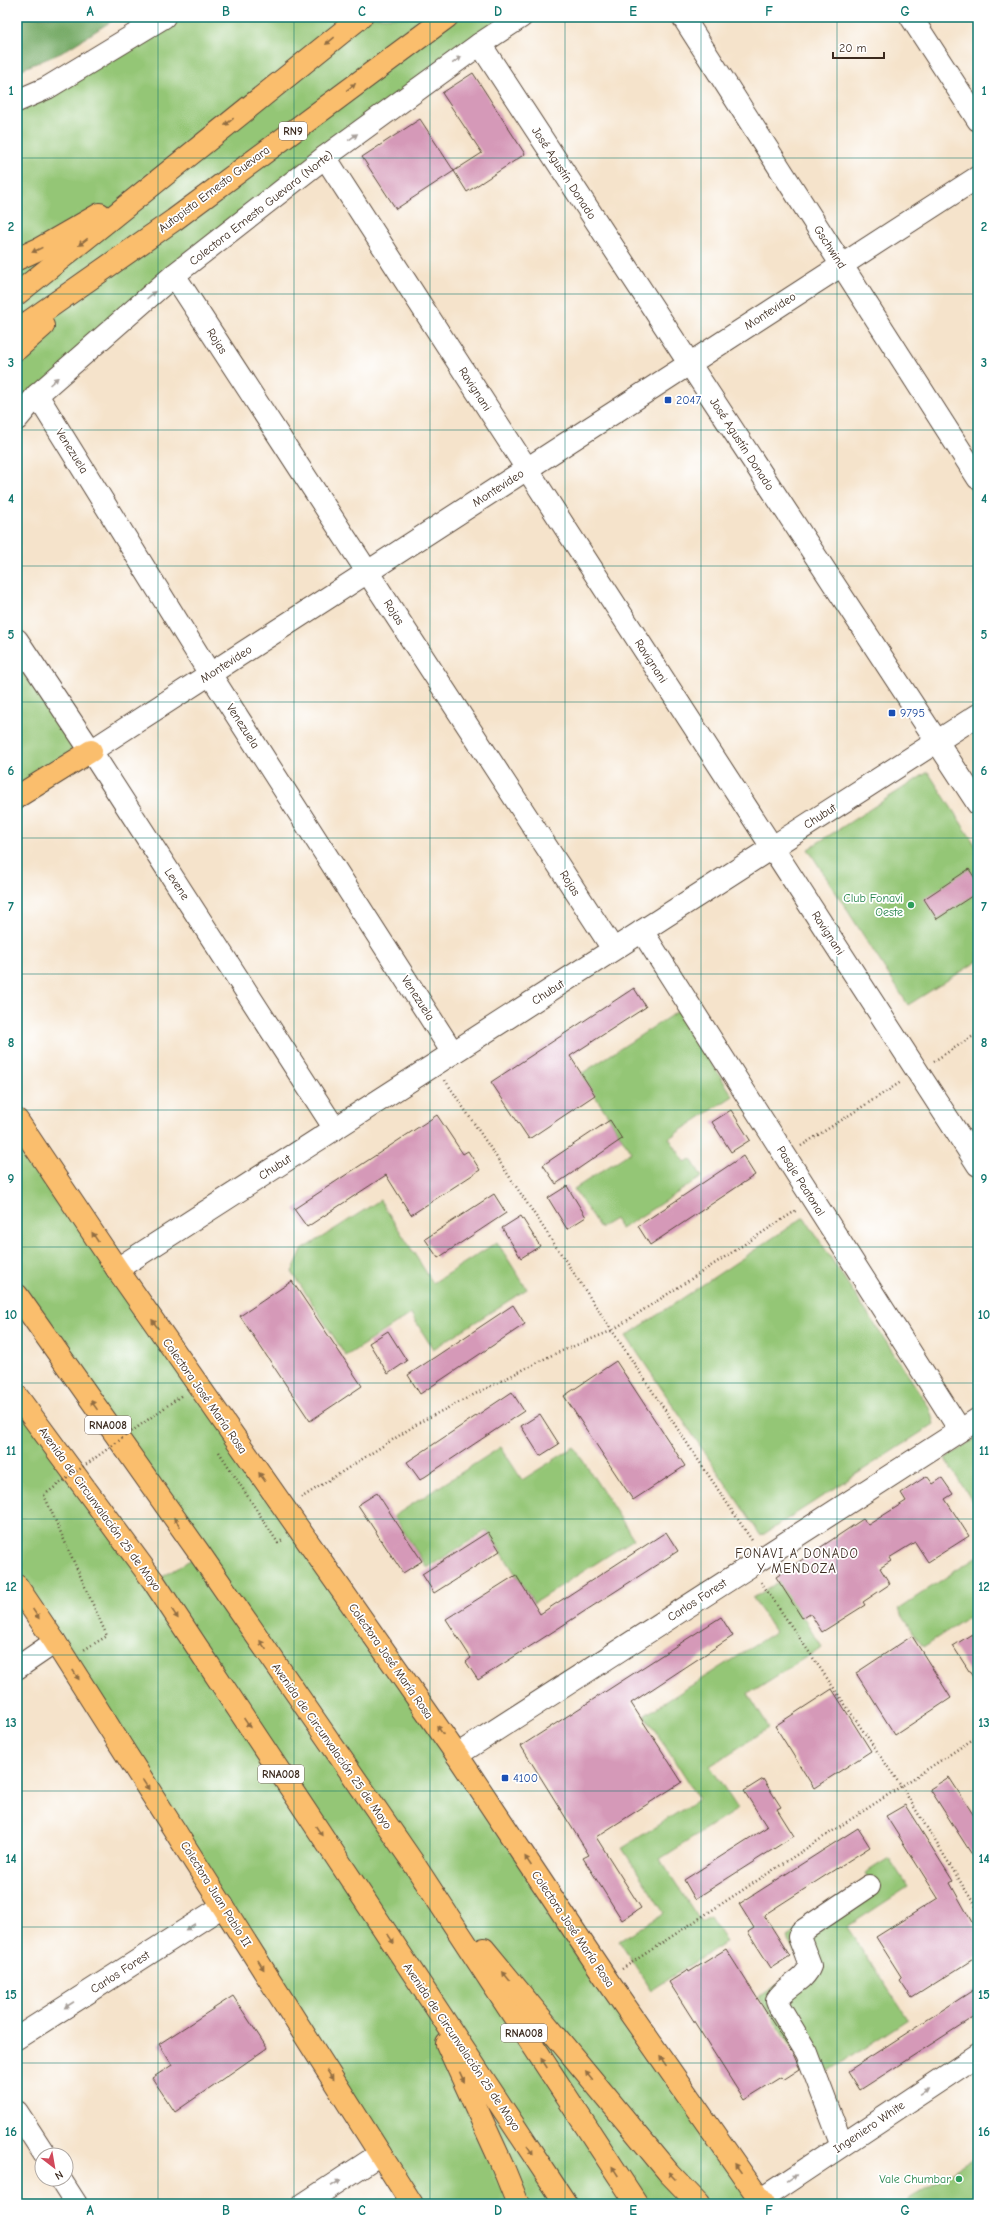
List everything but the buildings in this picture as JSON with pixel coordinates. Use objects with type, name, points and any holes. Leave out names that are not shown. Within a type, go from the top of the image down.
[{"type":"main road","points":[[17,294],[361,17]]},
{"type":"main road","name":"Autopista Ernesto Guevara","points":[[17,330],[174,220],[447,17]]},
{"type":"main road","points":[[17,259],[39,250],[113,207],[200,146]]},
{"type":"main road","points":[[17,349],[174,220]]},
{"type":"main road","name":"Montevideo","points":[[17,797],[91,750]]},
{"type":"main road","name":"Colectora José María Rosa","points":[[17,1120],[117,1269],[457,1755],[607,1980],[761,2202]]},
{"type":"main road","name":"Avenida de Circunvalación 25 de Mayo","points":[[17,1295],[200,1554],[412,1861],[637,2204]]},
{"type":"main road","name":"Avenida de Circunvalación 25 de Mayo","points":[[17,1396],[154,1582],[566,2204]]},
{"type":"main road","name":"Colectora Juan Pablo II","points":[[17,1586],[55,1642],[412,2204]]},
{"type":"main road","points":[[412,1861],[669,2173],[699,2204]]},
{"type":"main road","points":[[408,1966],[466,2084],[518,2204]]},
{"type":"street","points":[[17,101],[47,88],[164,17]]},
{"type":"street","name":"Colectora Ernesto Guevara (Norte)","points":[[17,419],[37,396],[174,275],[325,157],[480,44],[521,17]]},
{"type":"street","name":"Gschwind","points":[[683,17],[978,478]]},
{"type":"street","points":[[911,17],[978,120]]},
{"type":"street","name":"José Agustín Donado","points":[[480,44],[978,804]]},
{"type":"street","name":"Ravignani","points":[[325,157],[978,1165]]},
{"type":"street","name":"Montevideo","points":[[91,750],[978,177]]},
{"type":"street","name":"Rojas","points":[[174,275],[614,949]]},
{"type":"street","name":"Venezuela","points":[[37,396],[210,674],[453,1053]]},
{"type":"street","name":"Levene","points":[[17,640],[91,750],[335,1129]]},
{"type":"street","name":"Chubut","points":[[117,1269],[978,715]]},
{"type":"street","name":"Pasaje Peatonal","points":[[642,931],[813,1200],[969,1424]]},
{"type":"street","name":"Carlos Forest","points":[[457,1755],[969,1424]]},
{"type":"street","points":[[17,1668],[55,1642]]},
{"type":"street","points":[[842,2145],[807,2053],[780,2008],[777,2000],[780,1994],[807,1973],[810,1966],[799,1937],[801,1932],[869,1886]]},
{"type":"street","name":"Carlos Forest","points":[[17,2038],[223,1906]]},
{"type":"street","name":"Ingeniero White","points":[[761,2202],[842,2145],[978,2055]]},
{"type":"street","points":[[17,2112],[40,2147]]},
{"type":"street","points":[[304,2204],[380,2154]]},
{"type":"street","points":[[65,2187],[76,2204]]},
{"type":"path","points":[[785,1156],[978,1033]]},
{"type":"path","points":[[435,1064],[611,1331],[901,1786],[978,1910]]},
{"type":"path","points":[[284,1509],[422,1421],[552,1355],[611,1331],[813,1200]]},
{"type":"path","points":[[66,1660],[107,1636],[44,1495],[182,1395],[187,1401]]},
{"type":"path","points":[[216,1446],[278,1543]]},
{"type":"path","points":[[607,1980],[978,1736]]},
{"type":"green space","points":[[17,17],[118,17],[61,53],[17,71]]},
{"type":"green space","points":[[164,17],[521,17],[325,157],[17,419],[17,101]]},
{"type":"green space","points":[[17,640],[91,751],[17,797]]},
{"type":"green space","name":"Club Fonavi Oeste","points":[[928,772],[978,849],[978,961],[908,1005],[808,849]]},
{"type":"green space","points":[[678,1011],[733,1096],[669,1138],[685,1162],[691,1159],[702,1177],[621,1229],[615,1219],[600,1228],[574,1189],[631,1152],[581,1074]]},
{"type":"green space","points":[[17,1120],[763,2204],[412,2204],[17,1586],[17,1396],[154,1582],[200,1554],[17,1295]]},
{"type":"green space","points":[[380,1200],[433,1283],[497,1242],[527,1289],[433,1349],[411,1314],[346,1356],[292,1272],[302,1250]]},
{"type":"green space","points":[[804,1217],[929,1407],[934,1424],[761,1536],[626,1336]]},
{"type":"green space","points":[[978,1437],[978,1510],[945,1459]]},
{"type":"green space","points":[[501,1447],[522,1480],[574,1447],[634,1539],[534,1603],[487,1530],[427,1568],[394,1516]]},
{"type":"green space","points":[[978,1556],[978,1635],[967,1618],[923,1647],[898,1609]]},
{"type":"green space","points":[[780,1581],[822,1647],[748,1694],[769,1728],[710,1766],[738,1809],[660,1859],[701,1922],[710,1917],[726,1942],[651,1990],[619,1941],[664,1913],[622,1848],[699,1799],[645,1715],[775,1632],[753,1598]]},
{"type":"green space","points":[[889,1858],[908,1887],[847,1927],[908,2019],[814,2081],[759,1997],[805,1966],[787,1938],[871,1883],[865,1873]]},
{"type":"green space","name":"Vale Chumbar","points":[[978,2155],[978,2204],[903,2204]]},
{"type":"place","name":"2047","points":[[668,400]]},
{"type":"place","name":"9795","points":[[892,713]]},
{"type":"place","name":"Club Fonavi Oeste","points":[[911,905]]},
{"type":"place","name":"4100","points":[[505,1778]]},
{"type":"place","name":"Vale Chumbar","points":[[959,2179]]},
{"type":"district","name":"FONAVI A DONADO Y MENDOZA","points":[[797,1560]]}]
